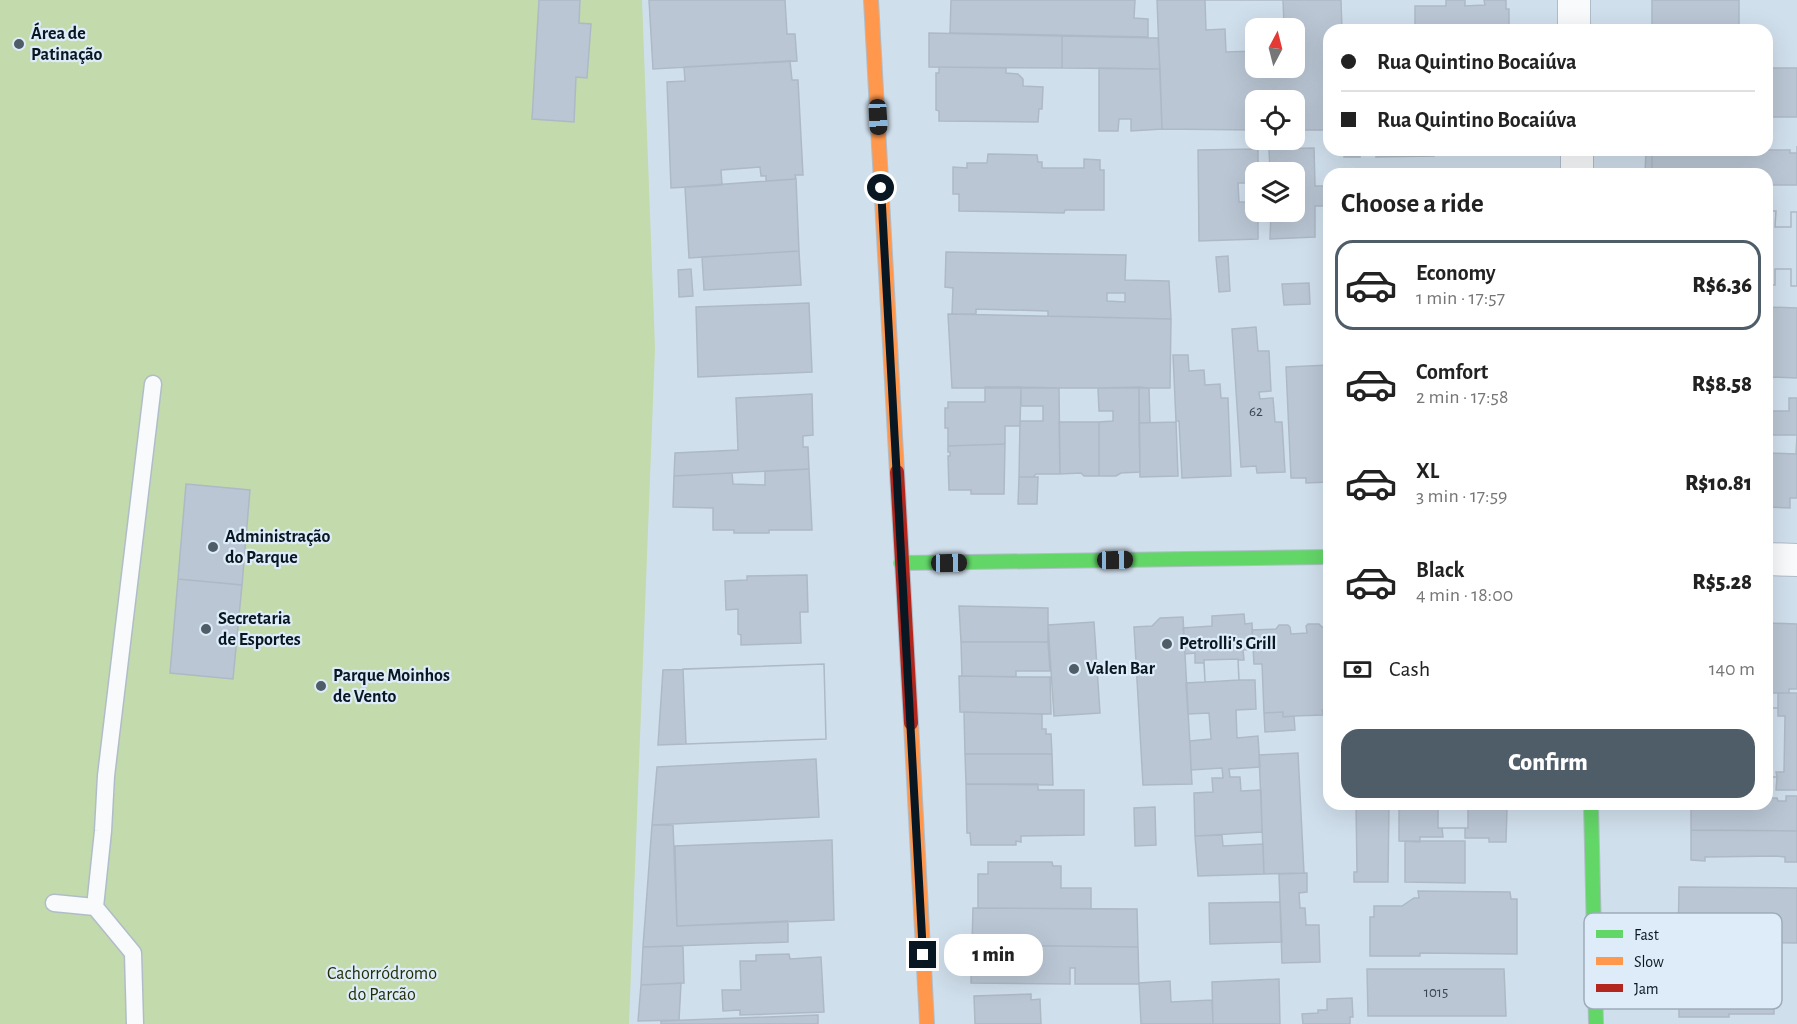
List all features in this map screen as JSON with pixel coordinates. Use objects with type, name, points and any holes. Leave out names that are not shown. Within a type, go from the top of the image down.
[{"type":"street","points":[[871,0],[927,1024]]},
{"type":"street","points":[[1574,0],[1574,24]]},
{"type":"street","points":[[902,563],[1323,557]]},
{"type":"street","points":[[1773,559],[1797,560]]},
{"type":"street","points":[[1591,810],[1593,913]]},
{"type":"street","points":[[1596,1009],[1596,1024]]},
{"type":"lane","points":[[95,907],[106,776],[153,384]]},
{"type":"lane","points":[[54,903],[95,907],[133,953],[135,1024]]},
{"type":"green space","name":"Parque Moinhos de Vento","points":[[0,0],[642,0],[655,348],[629,1024],[0,1024]]},
{"type":"building","points":[[539,0],[580,0],[579,23],[591,24],[587,78],[576,77],[574,122],[532,119]]},
{"type":"building","points":[[649,0],[785,0],[787,34],[795,34],[797,61],[653,69]]},
{"type":"building","points":[[951,0],[1135,0],[1134,18],[1148,19],[1148,37],[950,33]]},
{"type":"building","points":[[1157,0],[1341,0],[1342,24],[1323,24],[1323,130],[1305,130],[1305,90],[1245,90],[1245,130],[1162,129]]},
{"type":"building","points":[[1205,0],[1283,0],[1284,18],[1245,18],[1245,51],[1226,52],[1225,29],[1206,30]]},
{"type":"building","points":[[1446,0],[1465,0],[1465,6],[1485,5],[1484,0],[1506,0],[1506,9],[1509,9],[1509,24],[1415,24],[1415,6],[1446,6]]},
{"type":"building","points":[[1652,0],[1739,0],[1739,24],[1652,24]]},
{"type":"building","points":[[929,33],[1062,36],[1062,68],[929,67]]},
{"type":"building","points":[[1062,36],[1158,38],[1160,69],[1062,68]]},
{"type":"building","points":[[790,61],[792,80],[798,80],[803,175],[795,175],[796,179],[766,181],[766,176],[761,176],[760,167],[721,170],[722,185],[671,188],[667,82],[685,81],[684,67]]},
{"type":"building","points":[[939,67],[1006,68],[1006,73],[1018,74],[1023,79],[1023,86],[1043,87],[1042,109],[1039,109],[1038,122],[939,121],[939,111],[936,110],[936,73],[939,73]]},
{"type":"building","points":[[1099,68],[1160,69],[1162,129],[1131,131],[1131,119],[1119,119],[1118,131],[1099,131]]},
{"type":"building","points":[[1773,68],[1797,68],[1797,117],[1773,117]]},
{"type":"building","points":[[1314,148],[1315,186],[1323,186],[1323,206],[1315,206],[1315,237],[1270,239],[1271,222],[1305,222],[1305,162],[1270,162],[1269,150]]},
{"type":"building","points":[[1198,150],[1258,150],[1258,162],[1245,162],[1245,222],[1258,222],[1258,239],[1199,241]]},
{"type":"building","points":[[1773,150],[1790,150],[1790,153],[1797,153],[1797,185],[1773,185],[1773,168],[1645,168],[1646,156],[1773,156]]},
{"type":"building","points":[[1773,150],[1790,150],[1790,153],[1797,153],[1797,185],[1773,185],[1773,168],[1652,168],[1652,156],[1773,156]]},
{"type":"building","points":[[1773,150],[1790,150],[1790,153],[1797,153],[1797,185],[1773,185],[1773,168],[1652,168],[1652,156],[1773,156]]},
{"type":"building","points":[[988,154],[1037,155],[1038,162],[1042,162],[1042,168],[1084,168],[1084,159],[1100,160],[1100,170],[1104,170],[1104,210],[1065,210],[1064,213],[959,211],[959,194],[953,194],[953,167],[967,168],[967,163],[987,163]]},
{"type":"building","points":[[1376,156],[1434,156],[1376,157]]},
{"type":"building","points":[[796,179],[799,251],[689,258],[685,187]]},
{"type":"building","points":[[1238,183],[1245,183],[1245,202],[1239,202]]},
{"type":"building","points":[[1773,211],[1776,211],[1775,227],[1791,227],[1791,212],[1797,212],[1797,286],[1791,286],[1791,269],[1775,269],[1775,285],[1773,285]]},
{"type":"building","points":[[1773,211],[1776,211],[1775,227],[1791,227],[1791,212],[1797,212],[1797,286],[1791,286],[1791,269],[1775,269],[1775,285],[1773,285]]},
{"type":"building","points":[[799,251],[801,285],[704,290],[702,257]]},
{"type":"building","points":[[946,252],[1126,255],[1125,280],[1169,281],[1171,319],[1048,316],[1048,311],[976,309],[976,314],[952,314],[953,288],[945,287]],"holes":[[[1107,293],[1125,293],[1125,302],[1107,301]]]},
{"type":"building","points":[[1228,256],[1230,291],[1219,292],[1216,257]]},
{"type":"building","points":[[691,269],[693,296],[679,297],[678,270]]},
{"type":"building","points":[[1309,283],[1310,304],[1284,305],[1282,284]]},
{"type":"building","points":[[809,303],[812,372],[698,377],[696,307]]},
{"type":"building","points":[[1773,307],[1797,308],[1797,378],[1773,377]]},
{"type":"building","points":[[948,314],[1171,319],[1170,388],[952,388]]},
{"type":"building","points":[[1256,327],[1258,351],[1269,351],[1271,391],[1259,392],[1260,399],[1273,398],[1275,422],[1282,422],[1285,472],[1257,473],[1256,466],[1241,467],[1232,329]]},
{"type":"building","points":[[1173,355],[1188,355],[1189,371],[1204,370],[1205,385],[1220,384],[1221,398],[1228,398],[1231,476],[1182,478],[1179,421],[1176,421]]},
{"type":"building","points":[[1323,365],[1323,482],[1306,483],[1306,478],[1291,478],[1286,367]]},
{"type":"building","points":[[985,387],[1021,387],[1020,426],[1005,426],[1005,444],[948,446],[945,408],[948,408],[948,402],[985,402]]},
{"type":"building","points":[[1021,387],[1059,388],[1060,474],[1019,477],[1020,421],[1043,421],[1043,406],[1021,406]]},
{"type":"building","points":[[1139,387],[1140,472],[1099,476],[1099,422],[1113,421],[1113,411],[1099,411],[1098,388]]},
{"type":"building","points":[[1139,387],[1149,388],[1150,423],[1139,423]]},
{"type":"building","points":[[812,394],[813,435],[803,436],[803,447],[808,447],[809,469],[674,476],[675,453],[738,450],[736,398]]},
{"type":"building","points":[[1789,398],[1797,398],[1797,435],[1773,435],[1773,411],[1789,411]]},
{"type":"building","points":[[1059,422],[1099,422],[1099,476],[1084,476],[1081,473],[1060,474]]},
{"type":"building","points":[[1176,422],[1178,476],[1140,477],[1139,423]]},
{"type":"building","points":[[1797,435],[1797,498],[1790,498],[1790,508],[1773,507],[1773,453],[1796,454]]},
{"type":"building","points":[[1005,444],[1004,494],[971,494],[971,490],[949,490],[948,456],[950,452],[948,452],[948,446]]},
{"type":"building","points":[[809,469],[812,530],[734,533],[734,530],[713,530],[713,508],[673,507],[674,476],[732,473],[733,484],[765,485],[765,471]]},
{"type":"building","points":[[1019,477],[1038,477],[1037,504],[1018,504]]},
{"type":"building","name":"Administração do Parque","points":[[186,484],[250,490],[242,585],[178,579]]},
{"type":"building","points":[[807,575],[808,612],[800,612],[801,643],[741,645],[741,635],[738,634],[738,609],[726,610],[725,581],[747,580],[747,576]]},
{"type":"building","name":"Secretaria de Esportes","points":[[178,579],[242,585],[233,679],[170,673]]},
{"type":"building","points":[[959,606],[1048,608],[1048,642],[961,642]]},
{"type":"building","points":[[1244,614],[1245,624],[1252,623],[1253,649],[1243,650],[1244,660],[1238,660],[1239,680],[1255,680],[1256,709],[1236,710],[1237,738],[1258,736],[1260,767],[1229,769],[1230,777],[1240,777],[1241,791],[1261,790],[1262,832],[1195,836],[1194,793],[1213,792],[1212,778],[1223,778],[1222,768],[1191,770],[1190,741],[1211,739],[1209,713],[1188,714],[1186,683],[1205,682],[1204,663],[1195,663],[1195,653],[1185,654],[1183,628],[1212,626],[1212,616]]},
{"type":"building","points":[[1183,617],[1192,784],[1143,785],[1134,627],[1152,626],[1160,618]]},
{"type":"building","name":"Valen Bar","points":[[1094,622],[1100,713],[1054,716],[1048,625]]},
{"type":"building","points":[[1773,623],[1797,624],[1797,689],[1789,689],[1789,693],[1773,693]]},
{"type":"building","points":[[1319,624],[1323,627],[1323,715],[1283,717],[1283,712],[1264,713],[1262,664],[1254,664],[1252,630],[1276,629],[1279,625],[1288,625],[1291,634],[1307,633],[1306,626]]},
{"type":"building","points":[[961,642],[1048,642],[1050,671],[1016,671],[1016,677],[962,676]]},
{"type":"building","points":[[1238,659],[1239,680],[1205,682],[1204,660]]},
{"type":"building","points":[[824,664],[826,739],[686,744],[683,669]]},
{"type":"building","points":[[824,664],[826,739],[658,745],[663,670]]},
{"type":"building","points":[[959,676],[1050,677],[1051,714],[960,712]]},
{"type":"building","points":[[1778,693],[1797,693],[1797,790],[1776,790],[1777,777],[1773,777],[1773,708],[1778,708]]},
{"type":"building","points":[[1773,708],[1778,708],[1778,716],[1785,716],[1784,772],[1776,772],[1777,777],[1773,777]]},
{"type":"building","points":[[964,712],[1042,714],[1042,729],[1046,729],[1046,734],[1051,734],[1052,754],[965,754]]},
{"type":"building","points":[[1283,712],[1283,717],[1294,716],[1295,730],[1265,732],[1264,713]]},
{"type":"building","points":[[1298,753],[1304,873],[1264,874],[1259,755]]},
{"type":"building","points":[[965,754],[1052,754],[1053,785],[966,784]]},
{"type":"building","points":[[816,759],[819,817],[652,825],[657,767]]},
{"type":"building","points":[[966,784],[1038,784],[1038,790],[1084,790],[1084,835],[1021,836],[1021,842],[1016,841],[1016,845],[971,845],[970,833],[967,833]]},
{"type":"building","points":[[1786,796],[1797,796],[1797,831],[1691,830],[1691,810],[1773,810],[1773,798],[1786,801]]},
{"type":"building","points":[[1155,807],[1156,845],[1135,846],[1134,808]]},
{"type":"building","points":[[1356,810],[1389,810],[1388,882],[1354,882],[1354,872],[1357,872]]},
{"type":"building","points":[[1399,810],[1507,810],[1506,842],[1489,842],[1489,838],[1465,838],[1465,828],[1442,828],[1443,837],[1420,837],[1420,842],[1399,841]]},
{"type":"building","points":[[1438,810],[1468,810],[1468,828],[1438,828]]},
{"type":"building","points":[[652,825],[673,825],[677,926],[788,921],[788,942],[643,947]]},
{"type":"building","points":[[1691,830],[1797,831],[1797,862],[1785,862],[1785,857],[1776,856],[1705,857],[1705,861],[1691,860]]},
{"type":"building","points":[[1222,835],[1223,846],[1263,844],[1264,874],[1198,876],[1195,836]]},
{"type":"building","points":[[832,840],[834,920],[677,926],[675,846]]},
{"type":"building","points":[[1405,841],[1465,841],[1465,883],[1405,882]]},
{"type":"building","points":[[988,862],[1052,862],[1053,866],[1061,866],[1061,888],[1091,888],[1091,909],[978,908],[978,874],[988,874]]},
{"type":"building","points":[[1307,873],[1307,892],[1299,893],[1300,908],[1305,908],[1306,925],[1319,925],[1320,962],[1282,963],[1279,874]]},
{"type":"building","points":[[1679,887],[1797,888],[1797,943],[1782,943],[1782,913],[1679,913]]},
{"type":"building","points":[[1418,891],[1510,892],[1511,899],[1517,899],[1517,954],[1420,953],[1420,956],[1370,956],[1370,917],[1374,917],[1374,906],[1402,906],[1414,898],[1419,898]]},
{"type":"building","points":[[1280,902],[1282,942],[1210,944],[1209,903]]},
{"type":"building","points":[[973,908],[1137,909],[1138,947],[972,945]]},
{"type":"building","points":[[972,945],[1138,947],[1139,984],[1075,984],[1075,968],[1070,968],[1070,984],[971,983]]},
{"type":"building","points":[[683,946],[684,983],[641,985],[643,947]]},
{"type":"building","points":[[789,954],[790,959],[821,957],[824,1012],[740,1015],[740,1010],[723,1011],[722,990],[741,990],[740,961],[756,961],[756,955]]},
{"type":"building","points":[[1367,969],[1504,969],[1506,1016],[1368,1016]]},
{"type":"building","points":[[1279,979],[1280,1024],[1213,1024],[1212,982]]},
{"type":"building","points":[[1170,981],[1171,1002],[1212,1000],[1213,1024],[1141,1024],[1139,983]]},
{"type":"building","points":[[681,983],[679,1020],[638,1021],[641,985]]},
{"type":"building","points":[[1031,994],[1031,1000],[1040,999],[1041,1024],[975,1024],[974,996]]},
{"type":"building","points":[[1352,998],[1353,1017],[1350,1017],[1350,1024],[1303,1024],[1302,1014],[1327,1010],[1327,999]]},
{"type":"building","points":[[1679,1009],[1774,1009],[1774,1014],[1679,1017]]},
{"type":"building","points":[[818,1015],[818,1024],[661,1024],[661,1021]]},
{"type":"traffic: fast","points":[[901,563],[1323,557]]},
{"type":"traffic: fast","points":[[1591,810],[1593,913]]},
{"type":"traffic: fast","points":[[1596,1009],[1596,1024]]},
{"type":"traffic: slow","points":[[871,0],[897,472]]},
{"type":"traffic: slow","points":[[911,723],[927,1024]]},
{"type":"traffic: jam","points":[[897,472],[911,723]]},
{"type":"place","name":"Área de Patinação","points":[[19,44]]},
{"type":"place","name":"Administração do Parque","points":[[213,547]]},
{"type":"place","name":"Secretaria de Esportes","points":[[206,629]]},
{"type":"place","name":"Petrolli's Grill","points":[[1167,644]]},
{"type":"place","name":"Valen Bar","points":[[1074,669]]},
{"type":"place","name":"Parque Moinhos de Vento","points":[[321,686]]},
{"type":"route","points":[[881,188],[923,955]]},
{"type":"park label","name":"Cachorródromo do Parcão","points":[[382,984]]}]
